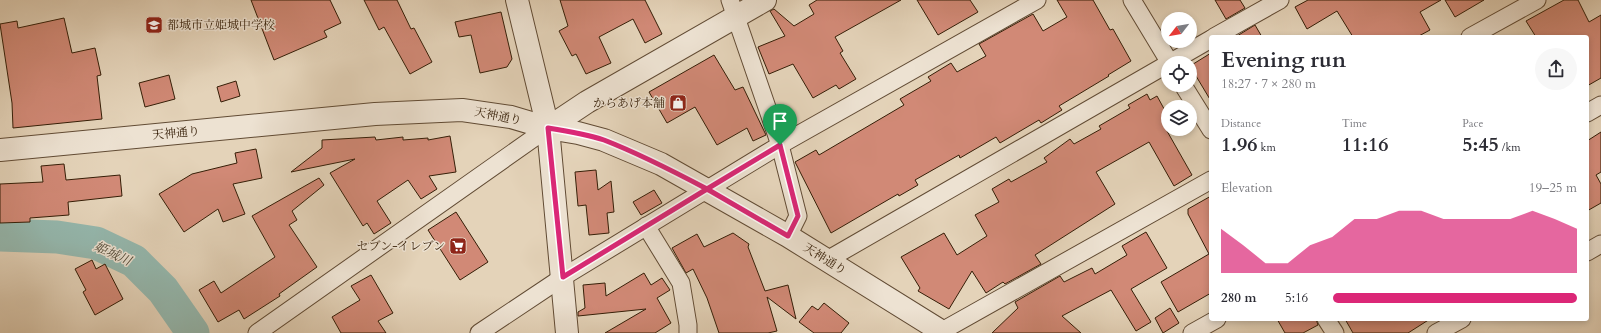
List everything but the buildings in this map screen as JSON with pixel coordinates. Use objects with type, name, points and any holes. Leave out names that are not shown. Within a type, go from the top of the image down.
[{"type":"street","points":[[517,0],[548,128],[567,333]]},
{"type":"street","points":[[257,333],[587,102],[733,8],[765,0]]},
{"type":"street","points":[[479,333],[563,277],[780,145],[1037,0]]},
{"type":"street","points":[[1132,0],[1166,56]]},
{"type":"street","points":[[1218,35],[1280,0]]},
{"type":"street","points":[[1474,35],[1537,0]]},
{"type":"street","points":[[733,8],[780,145],[798,216],[788,236]]},
{"type":"street","points":[[1180,56],[1209,39]]},
{"type":"street","points":[[827,260],[1161,67]]},
{"type":"street","points":[[1188,92],[1209,127]]},
{"type":"street","points":[[1589,112],[1601,105]]},
{"type":"street","name":"天神通り","points":[[0,150],[375,114],[462,110],[511,117],[548,128],[578,133],[604,140],[661,164],[788,236],[943,332]]},
{"type":"street","points":[[943,332],[1209,181]]},
{"type":"street","points":[[646,226],[681,283],[688,333]]},
{"type":"street","points":[[1589,251],[1601,244]]},
{"type":"street","points":[[1192,333],[1213,321]]},
{"type":"street","points":[[1327,321],[1334,333]]},
{"type":"street","points":[[1436,333],[1458,321]]},
{"type":"waterway","name":"姫城川","points":[[0,235],[57,237],[96,243],[134,261],[163,290],[193,333]]},
{"type":"place","name":"都城市立姫城中学校","points":[[154,25]]},
{"type":"place","name":"からあげ本舗","points":[[678,103]]},
{"type":"place","name":"セブン-イレブン","points":[[458,246]]},
{"type":"route","points":[[780,145],[707,189],[661,164],[604,140],[578,133],[548,128],[563,277],[707,189],[788,236],[798,216],[780,145]]}]
